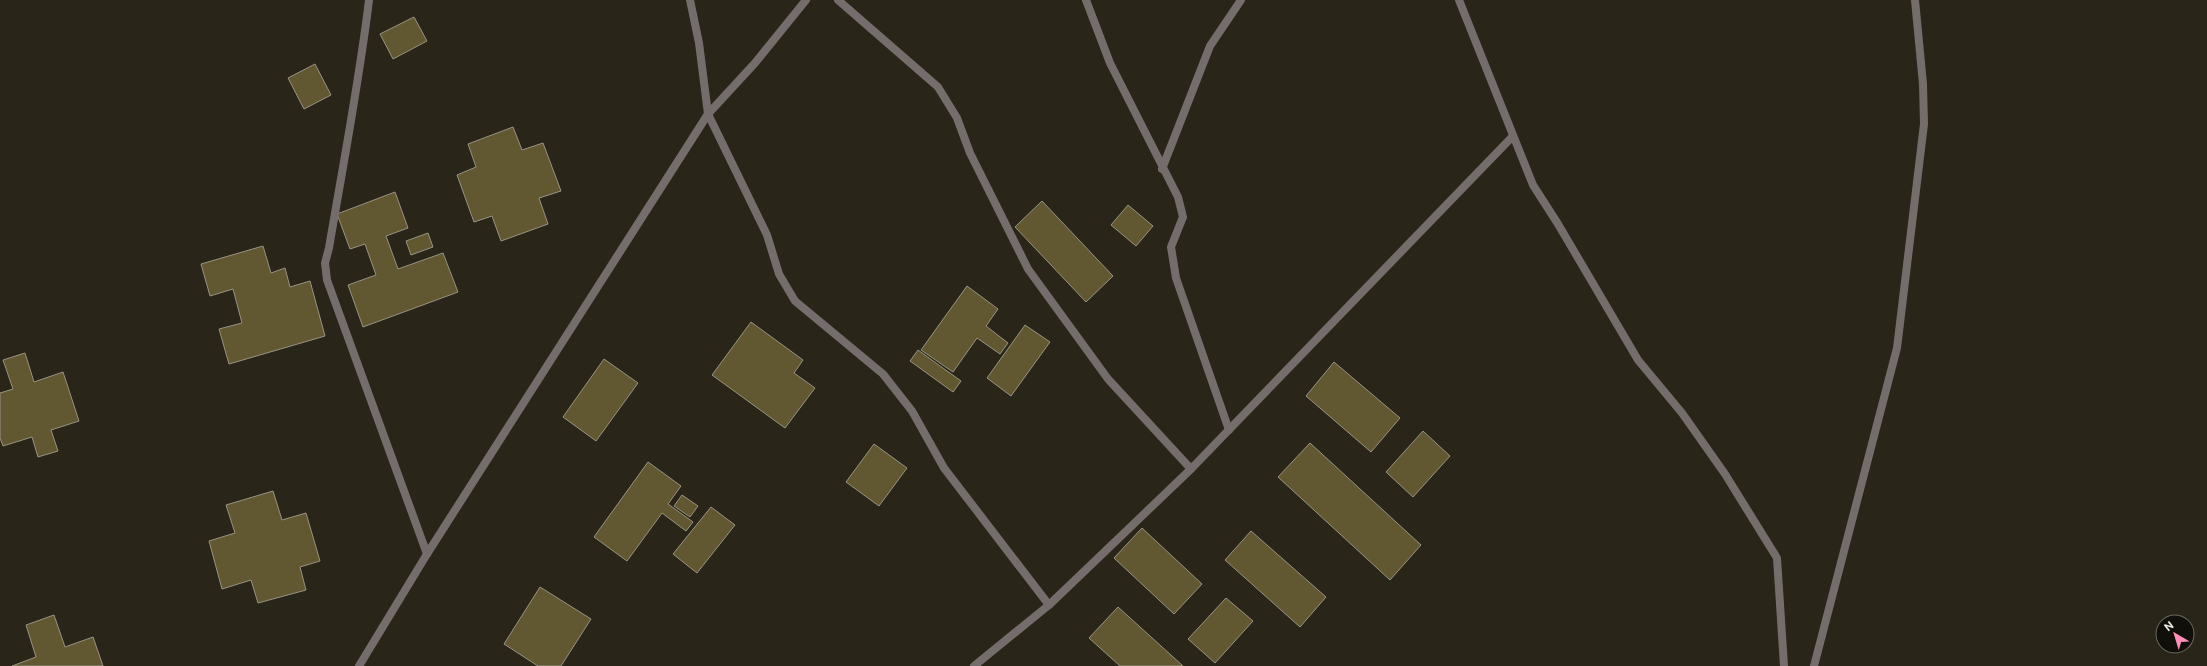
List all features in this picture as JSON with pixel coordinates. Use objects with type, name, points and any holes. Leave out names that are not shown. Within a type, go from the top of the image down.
[{"type":"lane","points":[[369,0],[359,81],[325,263],[327,280],[427,554]]},
{"type":"lane","points":[[690,0],[699,43],[708,114],[767,235],[779,274],[795,301],[883,374],[912,411],[944,468],[1049,605]]},
{"type":"lane","points":[[360,666],[427,554],[708,114],[755,63],[806,0]]},
{"type":"lane","points":[[838,0],[938,87],[957,118],[970,153],[1028,269],[1108,379],[1191,468]]},
{"type":"lane","points":[[1086,0],[1110,63],[1162,169],[1178,198],[1183,217],[1171,248],[1176,278],[1229,430]]},
{"type":"lane","points":[[1162,169],[1210,46],[1241,0]]},
{"type":"lane","points":[[1458,0],[1533,185],[1558,224],[1638,360],[1682,413],[1725,474],[1777,558],[1784,666]]},
{"type":"lane","points":[[1814,666],[1897,348],[1924,124],[1923,84],[1915,0]]},
{"type":"lane","points":[[974,666],[1049,605],[1191,468],[1513,136]]},
{"type":"building","points":[[414,17],[427,41],[393,59],[380,34]]},
{"type":"building","points":[[315,64],[331,95],[304,109],[288,78]]},
{"type":"building","points":[[513,127],[522,150],[543,143],[561,191],[539,198],[548,224],[501,241],[492,216],[474,222],[457,175],[476,167],[468,144]]},
{"type":"building","points":[[395,192],[408,228],[386,236],[398,269],[443,253],[458,292],[363,327],[348,285],[376,275],[365,244],[350,249],[337,214]]},
{"type":"building","points":[[1042,201],[1113,276],[1086,302],[1015,227]]},
{"type":"building","points":[[1128,205],[1153,226],[1136,246],[1111,225]]},
{"type":"building","points":[[428,233],[433,247],[411,255],[406,241]]},
{"type":"building","points":[[263,246],[271,273],[285,268],[290,287],[310,281],[325,336],[229,364],[219,329],[242,323],[233,289],[210,296],[201,264]]},
{"type":"building","points":[[967,286],[998,309],[986,326],[1008,343],[1000,354],[977,338],[953,372],[921,350]]},
{"type":"building","points":[[751,322],[803,360],[794,373],[815,388],[785,428],[712,375]]},
{"type":"building","points":[[1025,325],[1050,342],[1011,396],[987,378]]},
{"type":"building","points":[[918,350],[961,381],[953,392],[910,361]]},
{"type":"building","points":[[25,353],[34,382],[63,372],[79,421],[51,430],[58,451],[38,457],[32,437],[3,446],[0,438],[0,393],[13,389],[3,360]]},
{"type":"building","points":[[604,359],[638,383],[596,441],[563,417]]},
{"type":"building","points":[[1334,362],[1400,418],[1371,452],[1306,396]]},
{"type":"building","points":[[1423,431],[1450,456],[1413,497],[1386,472]]},
{"type":"building","points":[[1310,443],[1421,545],[1390,580],[1278,477]]},
{"type":"building","points":[[874,444],[907,468],[879,506],[846,482]]},
{"type":"building","points":[[648,462],[681,486],[668,504],[693,522],[686,531],[662,513],[627,561],[594,537]]},
{"type":"building","points":[[273,491],[282,520],[306,513],[320,561],[300,567],[306,590],[258,603],[251,580],[222,589],[209,541],[235,533],[226,505]]},
{"type":"building","points":[[682,495],[698,506],[690,517],[674,506]]},
{"type":"building","points":[[711,507],[735,525],[697,573],[673,554]]},
{"type":"building","points":[[1142,528],[1202,584],[1174,614],[1114,558]]},
{"type":"building","points":[[1251,531],[1326,597],[1300,627],[1225,560]]},
{"type":"building","points":[[540,587],[591,619],[561,666],[538,666],[504,644]]},
{"type":"building","points":[[1226,598],[1253,621],[1215,663],[1188,639]]},
{"type":"building","points":[[1118,607],[1183,666],[1120,666],[1089,638]]},
{"type":"building","points":[[54,615],[65,647],[93,637],[103,666],[12,666],[36,657],[26,625]]}]
